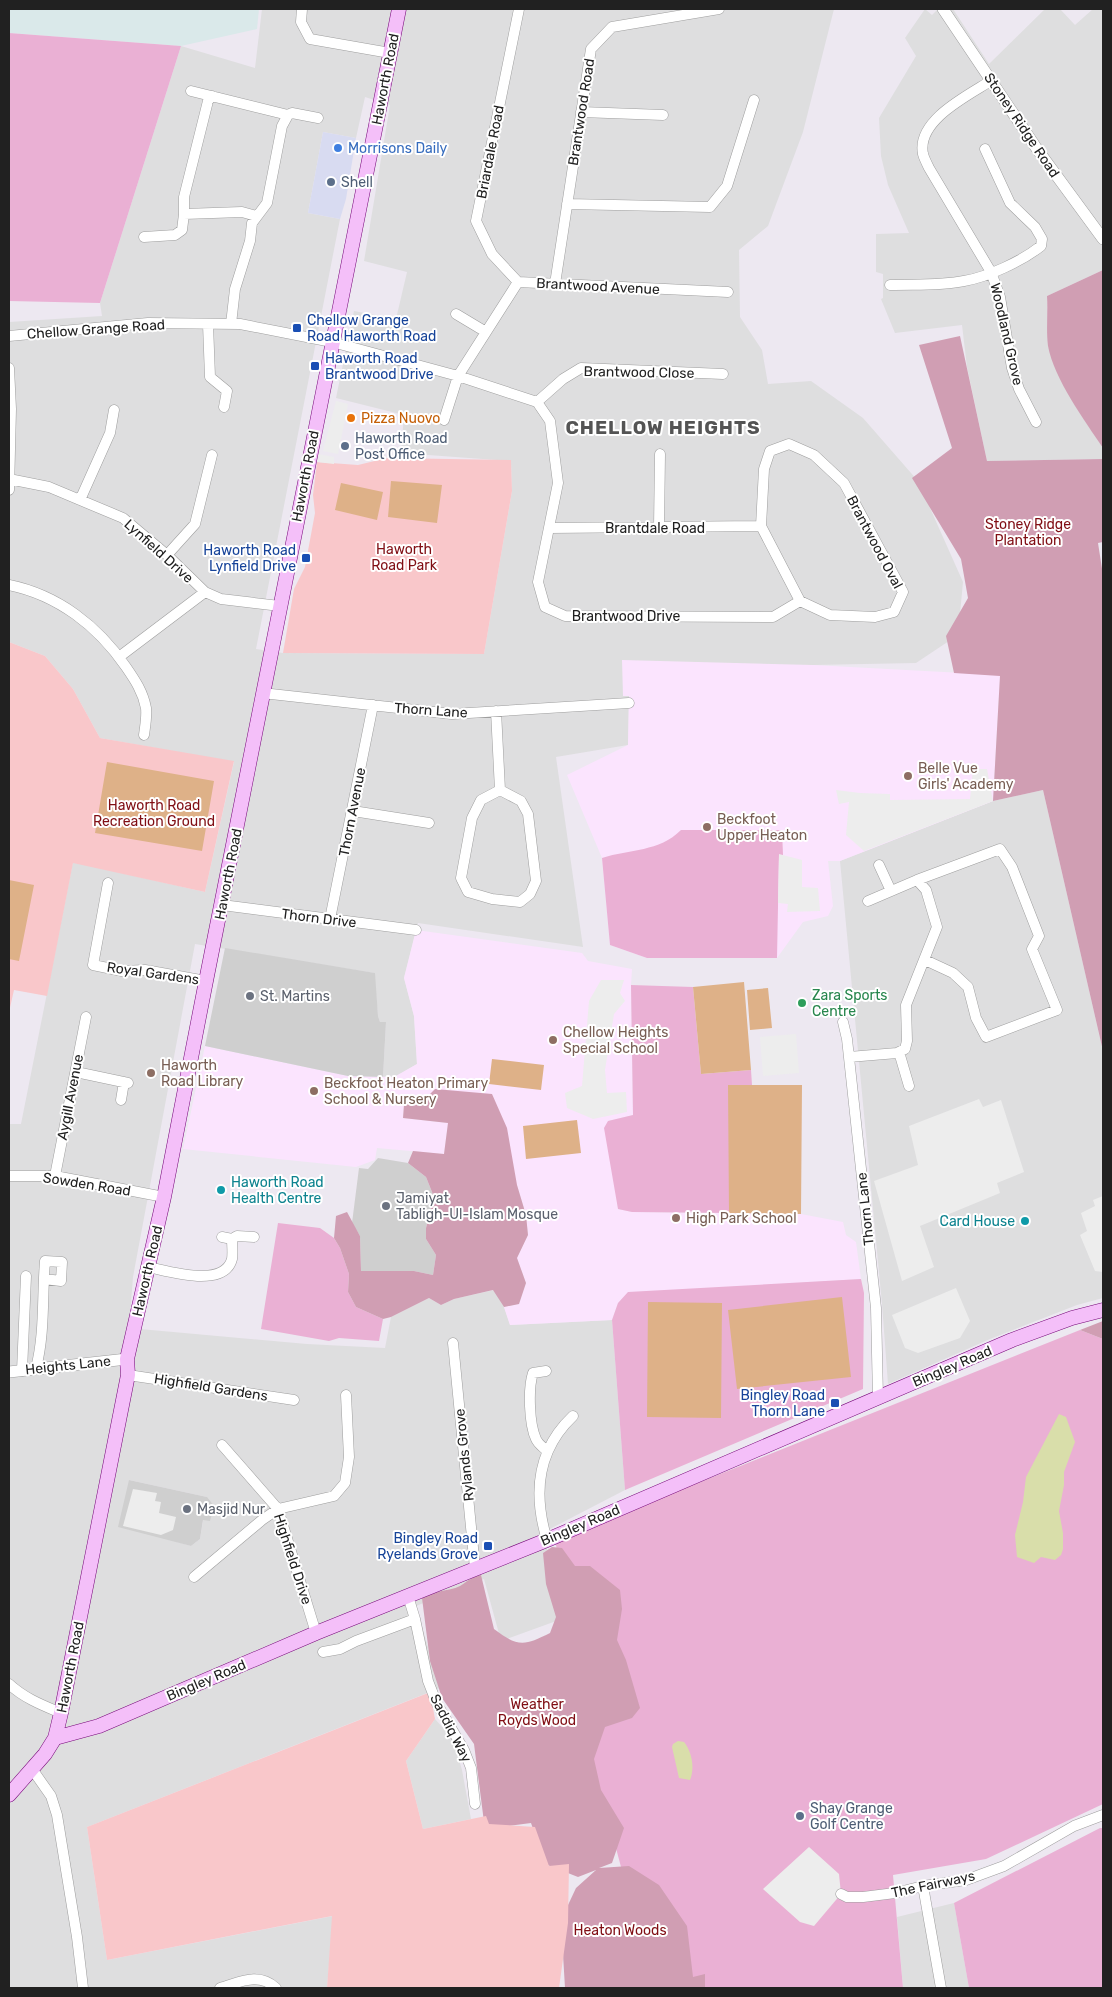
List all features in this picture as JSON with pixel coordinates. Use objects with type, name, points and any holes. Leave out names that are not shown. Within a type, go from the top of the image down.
[{"type":"main road","name":"Haworth Road","points":[[55,1738],[128,1375],[126,1359],[164,1197],[399,9]]},
{"type":"main road","name":"Bingley Road","points":[[55,1738],[99,1726],[316,1633],[547,1540],[1012,1340],[1072,1318],[1103,1310]]},
{"type":"main road","points":[[9,1795],[45,1754],[55,1738]]},
{"type":"street","points":[[302,9],[301,22],[310,39],[390,53]]},
{"type":"street","name":"Briardale Road","points":[[518,282],[492,254],[476,221],[519,9]]},
{"type":"street","name":"Brantwood Road","points":[[555,284],[591,49],[612,27],[719,9]]},
{"type":"street","name":"Stoney Ridge Road","points":[[943,9],[1043,157],[1103,239]]},
{"type":"street","name":"Woodland Grove","points":[[992,80],[937,117],[926,133],[922,153],[991,272],[1000,297],[1012,368],[1019,389],[1036,422]]},
{"type":"street","points":[[191,91],[288,114],[292,113],[318,118]]},
{"type":"street","points":[[144,237],[175,235],[182,230],[184,198],[208,101],[212,96]]},
{"type":"street","points":[[567,204],[710,207],[727,186],[754,100]]},
{"type":"street","points":[[581,112],[663,115]]},
{"type":"street","points":[[231,324],[236,283],[250,241],[252,223],[267,203],[282,126],[288,114]]},
{"type":"street","points":[[890,285],[964,282],[1030,254],[1041,246],[1042,238],[1036,227],[1010,203],[985,149]]},
{"type":"street","points":[[184,214],[242,212],[256,216]]},
{"type":"street","name":"Brantwood Avenue","points":[[444,420],[458,376],[518,282],[728,292]]},
{"type":"street","points":[[456,314],[486,332]]},
{"type":"street","name":"Chellow Grange Road","points":[[9,336],[148,323],[231,324],[332,342]]},
{"type":"street","points":[[208,324],[210,377],[227,391],[224,407]]},
{"type":"street","points":[[332,342],[458,376],[537,402]]},
{"type":"street","points":[[9,368],[11,408],[9,490]]},
{"type":"street","name":"Brantwood Close","points":[[537,402],[563,379],[581,368],[723,374]]},
{"type":"street","name":"Brantwood Drive","points":[[537,402],[550,421],[558,483],[538,582],[545,607],[564,616],[773,617],[800,601]]},
{"type":"street","points":[[80,500],[110,433],[114,410]]},
{"type":"street","name":"Brantwood Oval","points":[[761,526],[764,469],[770,451],[789,444],[814,455],[844,483],[903,592],[894,612],[876,616],[830,615],[800,601]]},
{"type":"street","points":[[659,528],[660,454]]},
{"type":"street","points":[[167,555],[195,524],[212,455]]},
{"type":"street","name":"Lynfield Drive","points":[[9,479],[49,487],[123,518],[167,555],[205,592],[221,599],[280,606]]},
{"type":"street","points":[[761,526],[800,601]]},
{"type":"street","name":"Brantdale Road","points":[[549,528],[761,526]]},
{"type":"street","points":[[9,585],[28,589],[65,607],[97,631],[119,657],[139,686],[146,709],[144,735]]},
{"type":"street","points":[[119,657],[205,592]]},
{"type":"street","name":"Thorn Lane","points":[[262,694],[452,714],[629,703]]},
{"type":"street","name":"Thorn Avenue","points":[[330,919],[373,705]]},
{"type":"street","points":[[496,712],[500,790]]},
{"type":"street","points":[[500,790],[521,801],[528,814],[536,881],[530,894],[520,902],[492,900],[468,892],[461,878],[472,818],[481,800],[500,790]]},
{"type":"street","points":[[353,810],[429,823]]},
{"type":"street","points":[[868,901],[917,880],[1000,849],[1012,867],[1039,936],[1032,949],[1057,1010],[986,1037],[976,1018],[968,986],[953,973],[925,960]]},
{"type":"street","points":[[879,865],[891,891]]},
{"type":"street","points":[[849,1057],[899,1052],[905,1049],[907,1040],[906,1005],[937,927],[926,890],[917,880]]},
{"type":"street","name":"Royal Gardens","points":[[108,883],[93,964],[122,971],[145,970],[206,981]]},
{"type":"street","name":"Thorn Drive","points":[[222,905],[416,930]]},
{"type":"street","name":"Aygill Avenue","points":[[55,1176],[86,1017]]},
{"type":"street","name":"Thorn Lane","points":[[843,1022],[849,1057],[876,1308],[878,1398]]},
{"type":"street","points":[[899,1052],[909,1086]]},
{"type":"street","points":[[76,1072],[126,1082],[121,1100]]},
{"type":"street","name":"Sowden Road","points":[[9,1176],[55,1176],[164,1197]]},
{"type":"street","points":[[148,1267],[203,1277],[216,1274],[226,1269],[232,1259],[227,1238],[237,1236],[254,1237]]},
{"type":"street","points":[[22,1371],[26,1276]]},
{"type":"street","points":[[36,1368],[41,1346],[44,1279]]},
{"type":"street","name":"Rylands Grove","points":[[453,1343],[475,1568]]},
{"type":"street","name":"Heights Lane","points":[[9,1372],[126,1359]]},
{"type":"street","points":[[546,1371],[533,1373],[530,1402],[536,1441],[547,1451]]},
{"type":"street","name":"Highfield Gardens","points":[[128,1375],[294,1400]]},
{"type":"street","points":[[194,1577],[262,1520],[278,1509],[334,1496],[345,1483],[350,1457],[346,1395]]},
{"type":"street","points":[[547,1540],[540,1517],[539,1500],[542,1473],[547,1451],[561,1427],[573,1416]]},
{"type":"street","name":"Highfield Drive","points":[[222,1445],[278,1509],[316,1633]]},
{"type":"street","name":"Saddiq Way","points":[[408,1596],[415,1619],[429,1686],[437,1704],[464,1750],[471,1768],[475,1804]]},
{"type":"street","points":[[323,1652],[340,1649],[415,1619]]},
{"type":"street","points":[[9,1684],[20,1694],[38,1704],[61,1713]]},
{"type":"street","points":[[32,1769],[52,1796],[57,1815],[84,1988]]},
{"type":"street","name":"The Fairways","points":[[841,1894],[847,1897],[863,1897],[966,1880],[1004,1866],[1074,1826],[1103,1815]]},
{"type":"street","points":[[923,1886],[941,1988]]},
{"type":"street","points":[[220,1988],[255,1978],[268,1981],[276,1988]]},
{"type":"shaded area","points":[[9,9],[259,9],[257,29],[181,46],[9,33]]},
{"type":"shaded area","points":[[262,9],[834,9],[803,132],[768,226],[739,250],[740,317],[762,350],[768,384],[811,381],[863,418],[918,481],[963,582],[958,635],[916,663],[813,665],[623,696],[629,696],[628,745],[556,757],[583,947],[418,923],[404,978],[414,1016],[417,1064],[395,1077],[383,1077],[386,1022],[380,1022],[378,1016],[374,973],[195,944],[133,1277],[129,1328],[307,1344],[385,1348],[391,1317],[429,1298],[441,1305],[454,1299],[494,1290],[504,1307],[510,1325],[612,1320],[625,1490],[544,1532],[559,1620],[501,1641],[484,1579],[416,1606],[440,1688],[87,1827],[107,1960],[333,1916],[327,1988],[9,1988],[9,1124],[21,1124],[73,862],[205,892],[234,762],[100,738],[73,689],[45,656],[9,642],[9,322],[102,316],[100,303],[181,46],[255,68]],"holes":[[[365,97],[390,105],[364,261],[407,272],[396,319],[354,311],[336,398],[404,415],[401,453],[511,461],[512,491],[484,654],[283,653],[256,649],[340,219],[308,213],[323,132],[356,138]],[[129,1480],[207,1497],[200,1539],[191,1546],[177,1542]]]},
{"type":"shaded area","points":[[925,9],[932,15],[938,9],[953,9],[989,64],[1045,9],[1060,9],[1075,25],[1093,9],[1103,9],[1103,270],[1047,296],[1048,346],[1076,407],[1103,448],[1103,459],[987,461],[967,367],[962,325],[895,333],[881,299],[883,298],[883,274],[876,272],[876,234],[909,233],[888,185],[881,156],[879,118],[916,56],[905,38]]},
{"type":"shaded area","points":[[9,33],[181,46],[100,303],[9,301]]},
{"type":"shaded area","name":"Shell","points":[[323,132],[356,138],[346,199],[340,219],[308,213]]},
{"type":"shaded area","points":[[336,401],[348,404],[338,454],[323,451]]},
{"type":"shaded area","points":[[318,454],[334,457],[334,464],[317,462]]},
{"type":"shaded area","name":"Beckfoot Upper Heaton","points":[[622,660],[813,665],[1000,675],[993,801],[840,861],[828,861],[833,906],[828,916],[803,922],[777,958],[647,958],[610,945],[602,858],[567,775],[628,745],[629,696],[623,696]]},
{"type":"shaded area","points":[[973,769],[987,769],[993,801],[864,851],[846,835],[849,802],[839,804],[836,790],[890,794],[890,800],[970,799]]},
{"type":"shaded area","points":[[1043,790],[1103,1051],[1103,1298],[1077,1305],[990,1339],[888,1384],[840,861],[993,801]]},
{"type":"shaded area","points":[[681,830],[782,830],[783,855],[779,855],[777,958],[647,958],[610,945],[602,858],[654,846]]},
{"type":"shaded area","points":[[779,854],[802,860],[802,887],[818,888],[820,911],[787,912],[788,904],[778,903]]},
{"type":"shaded area","points":[[416,930],[582,953],[588,961],[632,969],[633,1115],[608,1121],[618,1209],[632,1212],[801,1214],[843,1222],[846,1235],[856,1242],[861,1279],[700,1289],[618,1303],[612,1320],[510,1325],[504,1307],[519,1304],[526,1283],[517,1258],[528,1235],[526,1215],[517,1185],[425,1099],[404,1105],[403,1118],[448,1123],[444,1154],[377,1148],[375,1160],[356,1167],[183,1149],[205,1046],[348,1076],[394,1077],[417,1064],[414,1016],[404,978]]},
{"type":"shaded area","points":[[225,948],[375,973],[378,1016],[380,1022],[386,1022],[383,1077],[348,1076],[205,1046]]},
{"type":"shaded area","points":[[601,980],[624,980],[620,993],[625,1001],[614,1014],[605,1070],[607,1093],[626,1092],[627,1112],[593,1119],[567,1108],[565,1093],[582,1086],[589,1001]]},
{"type":"shaded area","points":[[631,985],[693,987],[701,1074],[751,1070],[752,1085],[729,1085],[729,1213],[632,1212],[618,1209],[604,1128],[608,1121],[633,1115]]},
{"type":"shaded area","points":[[796,1034],[799,1073],[763,1076],[760,1037]]},
{"type":"shaded area","points":[[979,1099],[983,1107],[1001,1100],[1024,1172],[997,1183],[1000,1193],[920,1226],[934,1267],[902,1281],[874,1181],[918,1165],[909,1126]]},
{"type":"shaded area","points":[[378,1158],[408,1163],[426,1177],[434,1197],[426,1228],[426,1239],[436,1255],[433,1275],[414,1271],[361,1271],[360,1236],[352,1223],[359,1168],[368,1169]]},
{"type":"shaded area","points":[[1103,1196],[1103,1272],[1095,1271],[1080,1235],[1087,1231],[1081,1213],[1095,1206],[1093,1200]]},
{"type":"shaded area","points":[[278,1223],[320,1228],[334,1238],[340,1248],[349,1274],[348,1292],[356,1307],[383,1319],[379,1341],[339,1338],[329,1341],[261,1329]]},
{"type":"shaded area","points":[[861,1279],[864,1293],[863,1389],[625,1490],[612,1320],[618,1303],[628,1292]]},
{"type":"shaded area","points":[[956,1288],[970,1321],[960,1338],[918,1353],[905,1348],[892,1315]]},
{"type":"shaded area","points":[[1080,1330],[1103,1339],[1103,1804],[986,1859],[893,1875],[903,1988],[679,1988],[640,1938],[613,1837],[588,1759],[594,1742],[555,1540]]},
{"type":"shaded area","points":[[1059,1414],[1066,1417],[1075,1442],[1064,1472],[1064,1485],[1059,1511],[1063,1533],[1063,1549],[1061,1555],[1055,1560],[1041,1557],[1034,1563],[1017,1557],[1015,1535],[1023,1502],[1026,1477]]},
{"type":"shaded area","points":[[129,1480],[207,1497],[214,1506],[210,1521],[203,1520],[200,1539],[191,1546],[118,1527]]},
{"type":"shaded area","points":[[133,1489],[157,1493],[155,1501],[161,1502],[159,1513],[176,1517],[173,1530],[161,1535],[123,1526]]},
{"type":"shaded area","points":[[435,1719],[453,1739],[462,1770],[471,1819],[423,1829],[406,1761]]},
{"type":"shaded area","points":[[678,1741],[684,1742],[691,1755],[692,1775],[690,1780],[679,1778],[672,1747]]},
{"type":"shaded area","points":[[1103,1828],[1103,1988],[969,1988],[954,1903]]},
{"type":"shaded area","points":[[809,1847],[839,1874],[841,1894],[814,1926],[800,1922],[763,1889]]},
{"type":"shaded area","points":[[954,1903],[969,1988],[903,1988],[897,1917]]},
{"type":"green space","points":[[1103,270],[1103,448],[1063,386],[1051,359],[1047,340],[1047,296]]},
{"type":"green space","name":"Stoney Ridge Plantation","points":[[960,336],[987,461],[1103,459],[1103,542],[1098,543],[1103,575],[1103,1051],[1043,790],[993,801],[1000,676],[954,673],[946,636],[968,598],[961,559],[912,478],[952,448],[919,345]]},
{"type":"green space","name":"Haworth Road Park","points":[[387,458],[511,460],[512,491],[484,654],[283,653],[294,589],[305,567],[315,513],[313,495],[317,462],[358,465]]},
{"type":"green space","points":[[391,481],[442,485],[437,523],[388,517]]},
{"type":"green space","points":[[341,483],[383,492],[377,520],[335,510]]},
{"type":"green space","name":"Haworth Road Recreation Ground","points":[[9,642],[45,656],[73,689],[100,738],[234,761],[205,892],[73,863],[47,996],[14,990],[9,1012]]},
{"type":"green space","points":[[107,762],[214,781],[202,851],[95,833]]},
{"type":"green space","points":[[9,880],[34,885],[19,961],[9,959]]},
{"type":"green space","points":[[744,982],[751,1070],[701,1074],[693,987]]},
{"type":"green space","points":[[768,988],[772,1028],[750,1030],[747,990]]},
{"type":"green space","points":[[492,1059],[544,1065],[541,1090],[489,1084]]},
{"type":"green space","points":[[728,1085],[802,1085],[801,1214],[729,1213]]},
{"type":"green space","points":[[435,1089],[492,1094],[507,1128],[517,1185],[526,1215],[528,1235],[517,1258],[526,1283],[519,1304],[504,1307],[493,1290],[454,1299],[441,1305],[429,1298],[391,1317],[383,1319],[356,1307],[348,1292],[349,1274],[340,1248],[334,1238],[336,1216],[347,1212],[360,1236],[361,1271],[414,1271],[433,1275],[436,1255],[426,1239],[426,1228],[434,1197],[426,1177],[408,1163],[413,1151],[444,1154],[448,1123],[403,1118],[404,1105],[425,1099]]},
{"type":"green space","points":[[577,1120],[581,1153],[526,1159],[523,1126]]},
{"type":"green space","points":[[842,1297],[851,1377],[737,1389],[728,1310]]},
{"type":"green space","points":[[648,1302],[722,1303],[721,1418],[647,1417]]},
{"type":"green space","points":[[1103,1321],[1103,1339],[1080,1330]]},
{"type":"green space","name":"Weather Royds Wood","points":[[552,1547],[562,1548],[575,1566],[590,1566],[620,1590],[622,1609],[617,1640],[626,1660],[640,1708],[632,1718],[605,1727],[594,1759],[601,1790],[624,1828],[612,1863],[599,1868],[629,1866],[659,1885],[687,1926],[693,1977],[705,1974],[705,1988],[565,1988],[561,1920],[576,1888],[596,1870],[578,1877],[545,1864],[531,1823],[493,1828],[484,1822],[474,1744],[442,1698],[430,1661],[422,1598],[426,1595],[455,1588],[481,1575],[494,1629],[515,1642],[521,1643],[534,1640],[550,1633],[556,1617],[546,1584],[543,1553]]},
{"type":"green space","points":[[428,1693],[435,1719],[406,1761],[423,1829],[486,1816],[489,1824],[535,1827],[549,1866],[569,1864],[568,1923],[559,1988],[327,1988],[332,1916],[107,1960],[87,1827]]},
{"type":"place","name":"Morrisons Daily","points":[[338,148]]},
{"type":"place","name":"Shell","points":[[331,182]]},
{"type":"place","name":"Chellow Grange Road Haworth Road","points":[[297,328]]},
{"type":"place","name":"Haworth Road Brantwood Drive","points":[[315,366]]},
{"type":"place","name":"Pizza Nuovo","points":[[351,418]]},
{"type":"place","name":"Haworth Road Post Office","points":[[345,446]]},
{"type":"place","name":"Haworth Road Lynfield Drive","points":[[306,558]]},
{"type":"place","name":"Belle Vue Girls' Academy","points":[[908,776]]},
{"type":"place","name":"Beckfoot Upper Heaton","points":[[707,827]]},
{"type":"place","name":"St. Martins","points":[[250,996]]},
{"type":"place","name":"Zara Sports Centre","points":[[802,1003]]},
{"type":"place","name":"Chellow Heights Special School","points":[[553,1040]]},
{"type":"place","name":"Haworth Road Library","points":[[151,1073]]},
{"type":"place","name":"Beckfoot Heaton Primary School & Nursery","points":[[314,1091]]},
{"type":"place","name":"Haworth Road Health Centre","points":[[221,1190]]},
{"type":"place","name":"Jamiyat Tabligh-Ul-Islam Mosque","points":[[386,1206]]},
{"type":"place","name":"High Park School","points":[[676,1218]]},
{"type":"place","name":"Card House","points":[[1025,1221]]},
{"type":"place","name":"Bingley Road Thorn Lane","points":[[835,1403]]},
{"type":"place","name":"Masjid Nur","points":[[187,1509]]},
{"type":"place","name":"Bingley Road Ryelands Grove","points":[[488,1546]]},
{"type":"place","name":"Shay Grange Golf Centre","points":[[800,1816]]},
{"type":"district","name":"CHELLOW HEIGHTS","points":[[663,427]]},
{"type":"park label","name":"Heaton Woods","points":[[620,1930]]}]
